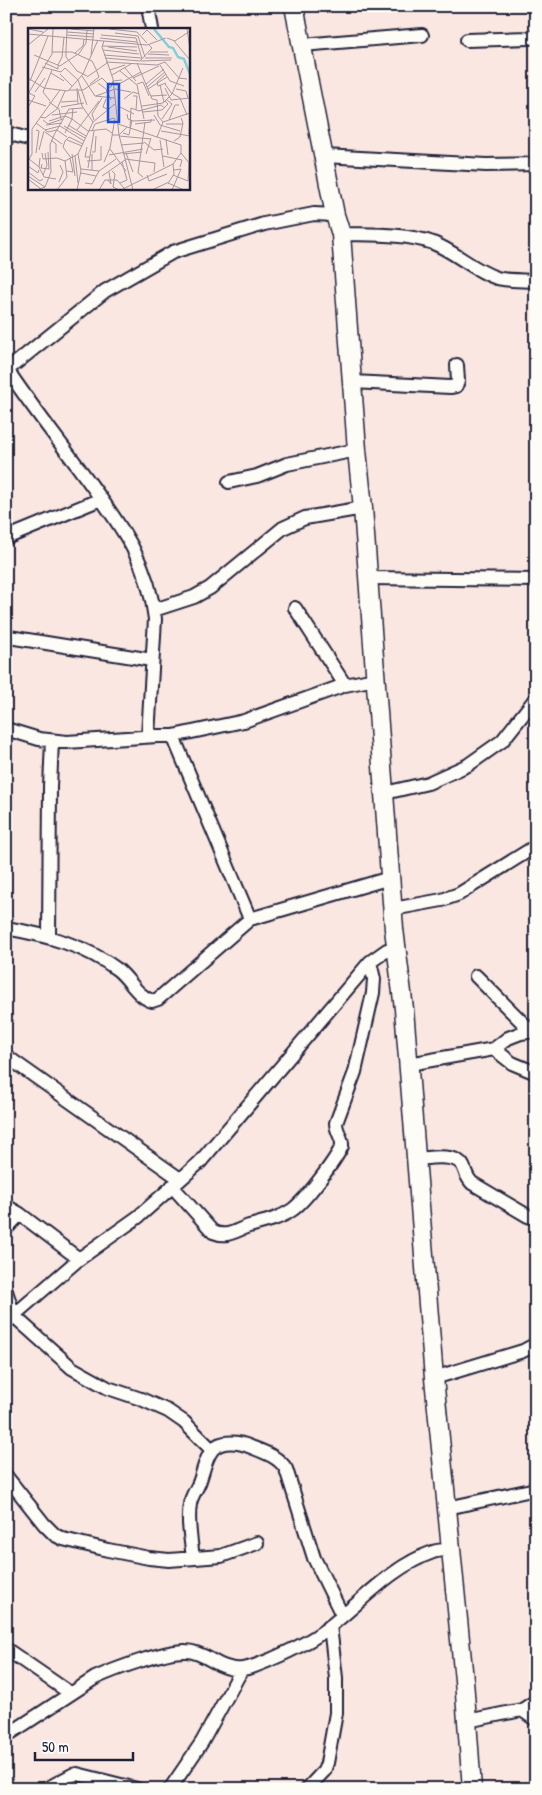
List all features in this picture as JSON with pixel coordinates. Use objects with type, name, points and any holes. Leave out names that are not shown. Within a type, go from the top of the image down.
[{"type":"street","points":[[148,6],[152,28]]},
{"type":"street","points":[[294,6],[335,215],[341,234],[390,878],[409,1064],[434,1378],[472,1789]]},
{"type":"street","points":[[302,45],[422,35]]},
{"type":"street","points":[[468,40],[529,38],[536,36]]},
{"type":"street","points":[[6,133],[28,139]]},
{"type":"street","points":[[324,156],[486,164],[536,164]]},
{"type":"street","points":[[148,736],[155,619],[144,570],[132,545],[101,499],[7,370],[105,291],[173,252],[264,224],[314,214],[335,215]]},
{"type":"street","points":[[341,234],[400,237],[432,243],[455,253],[478,269],[498,278],[536,281]]},
{"type":"street","points":[[353,382],[450,387],[456,386],[458,381],[457,365]]},
{"type":"street","points":[[228,482],[257,476],[287,464],[357,450]]},
{"type":"street","points":[[6,538],[101,499]]},
{"type":"street","points":[[154,610],[194,597],[210,588],[283,528],[305,518],[363,508]]},
{"type":"street","points":[[368,578],[536,580]]},
{"type":"street","points":[[295,608],[345,685]]},
{"type":"street","points":[[10,637],[152,660]]},
{"type":"street","points":[[6,729],[38,739],[66,742],[173,736],[244,720],[345,685],[375,679]]},
{"type":"street","points":[[385,793],[428,783],[468,765],[502,741],[536,698]]},
{"type":"street","points":[[173,736],[250,919]]},
{"type":"street","points":[[49,937],[52,741]]},
{"type":"street","points":[[393,909],[442,900],[459,894],[536,846]]},
{"type":"street","points":[[6,928],[49,937],[80,947],[101,958],[124,976],[144,999],[152,1002],[158,999],[250,919],[390,878]]},
{"type":"street","points":[[10,1319],[79,1259],[138,1217],[200,1162],[370,962],[387,950],[397,952]]},
{"type":"street","points":[[6,1056],[176,1182],[213,1232],[221,1235],[279,1217],[294,1209],[342,1146],[343,1142],[337,1131],[336,1123],[355,1072],[373,993],[374,979],[370,962]]},
{"type":"street","points":[[476,976],[534,1031]]},
{"type":"street","points":[[409,1064],[494,1049],[508,1038],[534,1031]]},
{"type":"street","points":[[494,1049],[512,1063],[536,1073]]},
{"type":"street","points":[[417,1159],[439,1157],[456,1159],[462,1164],[467,1178],[472,1183],[536,1219]]},
{"type":"street","points":[[6,1206],[20,1214],[79,1259]]},
{"type":"street","points":[[6,1229],[20,1214]]},
{"type":"street","points":[[6,1291],[10,1319],[72,1368],[108,1388],[141,1399],[168,1411],[184,1422],[212,1450]]},
{"type":"street","points":[[434,1378],[523,1351],[536,1344]]},
{"type":"street","points":[[193,1558],[189,1518],[190,1502],[212,1450],[219,1445],[232,1442],[242,1443],[266,1453],[282,1463],[286,1469],[314,1558],[342,1616]]},
{"type":"street","points":[[6,1476],[44,1524],[55,1535],[63,1539],[149,1558],[169,1560],[221,1556],[257,1543]]},
{"type":"street","points":[[447,1508],[536,1489]]},
{"type":"street","points":[[6,1736],[70,1693],[111,1671],[162,1655],[186,1651],[201,1654],[229,1669],[241,1671],[274,1658],[324,1631],[380,1583],[415,1560],[434,1551],[451,1550]]},
{"type":"street","points":[[307,1789],[324,1771],[336,1713],[336,1678],[330,1626]]},
{"type":"street","points":[[6,1649],[70,1693]]},
{"type":"street","points":[[170,1789],[202,1742],[241,1671]]},
{"type":"street","points":[[467,1721],[522,1710],[536,1701]]},
{"type":"street","points":[[522,1710],[536,1720]]},
{"type":"street","points":[[46,1789],[76,1774],[137,1789]]}]
